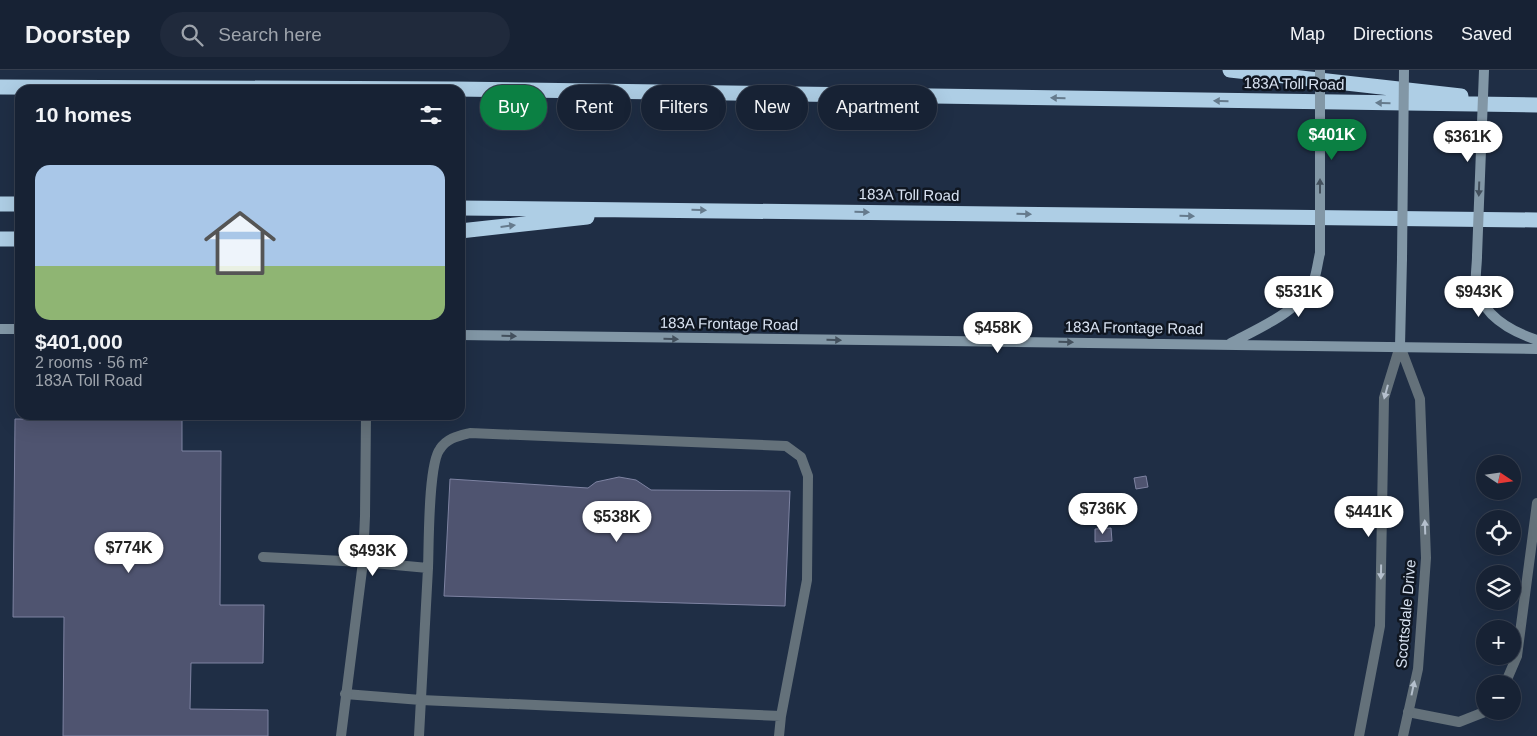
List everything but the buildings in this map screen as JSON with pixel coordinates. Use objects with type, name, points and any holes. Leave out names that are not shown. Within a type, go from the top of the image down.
[{"type":"highway","points":[[1230,70],[1537,105]]},
{"type":"highway","name":"183A Toll Road","points":[[0,87],[15,87]]},
{"type":"highway","name":"183A Toll Road","points":[[465,89],[1537,105]]},
{"type":"highway","points":[[0,204],[15,204]]},
{"type":"highway","name":"183A Toll Road","points":[[465,208],[1537,220]]},
{"type":"highway","points":[[465,230],[650,210]]},
{"type":"highway","points":[[0,239],[15,239]]},
{"type":"main road","points":[[1230,344],[1279,317],[1299,302],[1314,280],[1320,253],[1320,70]]},
{"type":"main road","name":"Scottsdale Drive","points":[[1400,346],[1404,70]]},
{"type":"main road","points":[[1484,70],[1476,284],[1484,304],[1495,319],[1537,340]]},
{"type":"main road","points":[[0,329],[15,329]]},
{"type":"main road","name":"183A Frontage Road","points":[[465,335],[1537,349]]},
{"type":"street","name":"Scottsdale Drive","points":[[1400,346],[1420,399],[1426,558],[1418,669],[1403,736]]},
{"type":"street","name":"Scottsdale Drive","points":[[1358,736],[1380,626],[1384,398],[1400,346]]},
{"type":"street","points":[[340,736],[363,562],[366,516],[366,420]]},
{"type":"street","points":[[420,736],[432,475],[439,450],[453,437],[470,433],[786,446],[801,457],[808,476],[807,570],[779,736]]},
{"type":"street","points":[[1510,675],[1517,656],[1537,503]]},
{"type":"street","points":[[263,557],[363,562],[428,568]]},
{"type":"street","points":[[345,694],[421,700],[781,716]]},
{"type":"street","points":[[1408,712],[1459,722],[1476,715]]}]
